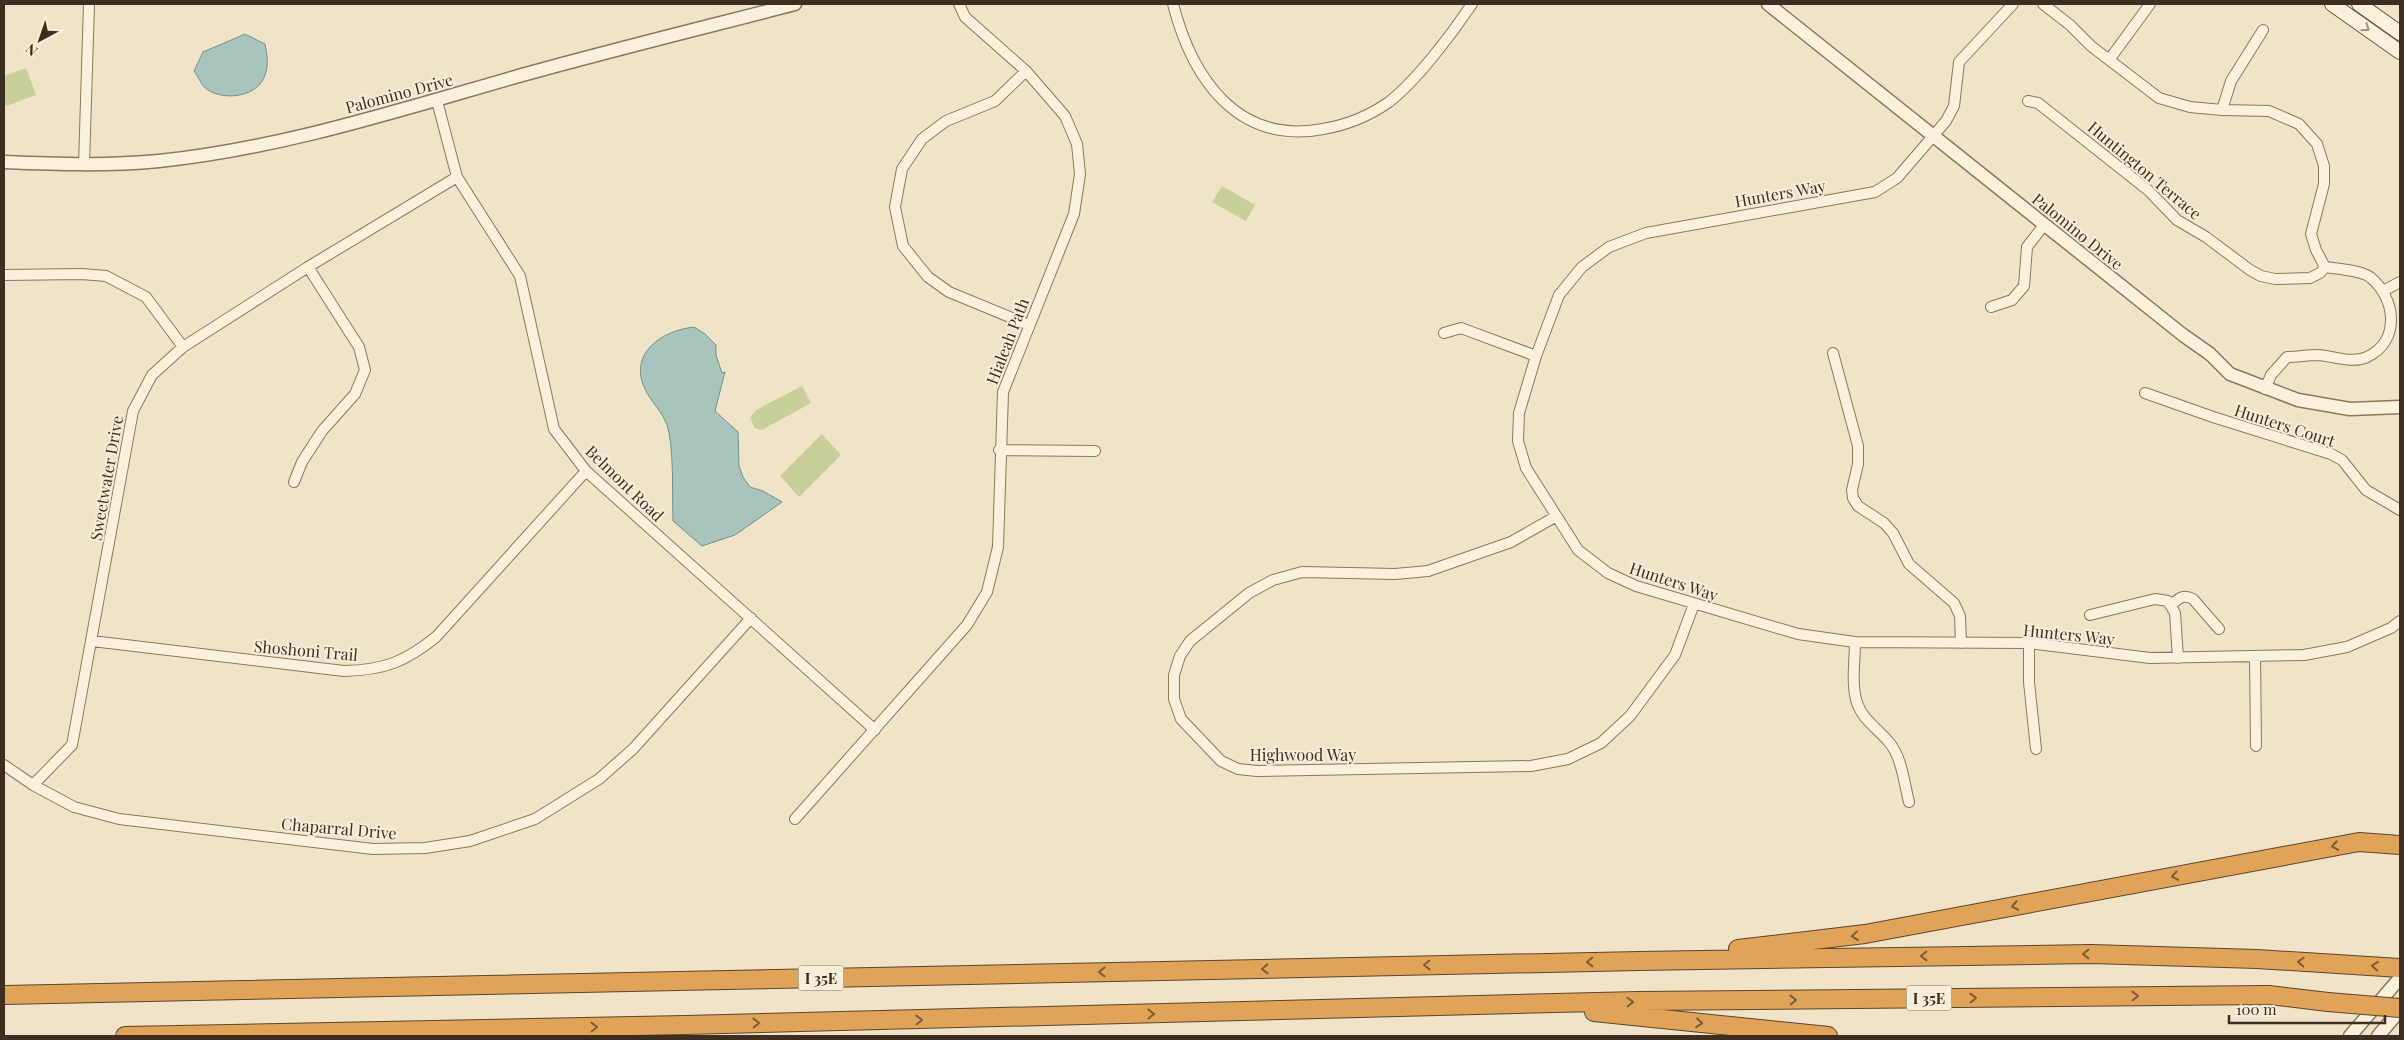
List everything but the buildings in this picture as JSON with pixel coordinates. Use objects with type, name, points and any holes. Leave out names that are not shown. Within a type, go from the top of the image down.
[{"type":"highway","points":[[2372,842],[2400,838]]},
{"type":"highway","points":[[1638,961],[1865,934],[2359,842],[2400,845]]},
{"type":"highway","name":"I 35E","points":[[4,995],[1638,961],[2091,954],[2350,964],[2400,968]]},
{"type":"highway","name":"I 35E","points":[[125,1036],[1638,1001],[2259,995],[2400,1009]]},
{"type":"highway","points":[[1529,1005],[1828,1036]]},
{"type":"main road","points":[[2332,4],[2400,52]]},
{"type":"main road","points":[[2360,4],[2400,33]]},
{"type":"street","points":[[84,165],[89,4]]},
{"type":"street","name":"Palomino Drive","points":[[4,162],[84,165],[158,161],[237,151],[437,101],[516,77],[796,4]]},
{"type":"street","name":"Hialeah Path","points":[[795,818],[967,625],[987,592],[998,547],[999,450],[1002,392],[1074,214],[1080,174],[1077,144],[1065,116],[1026,71],[965,17],[959,4]]},
{"type":"street","points":[[1173,4],[1180,32],[1206,82],[1227,106],[1250,121],[1277,131],[1307,132],[1338,127],[1365,116],[1389,101],[1412,80],[1460,22],[1472,4]]},
{"type":"street","name":"Palomino Drive","points":[[1768,4],[2175,329],[2210,354],[2230,374],[2298,400],[2322,405],[2350,409],[2400,407]]},
{"type":"street","name":"Hunters Way","points":[[2013,4],[1959,62],[1954,106],[1934,136],[1897,178],[1875,192],[1646,233],[1609,247],[1582,267],[1559,295],[1536,356],[1519,413],[1518,441],[1526,468],[1556,517],[1578,550],[1608,573],[1636,586],[1798,634],[1856,642],[2030,643],[2150,658],[2304,655],[2347,647],[2391,628],[2400,621]]},
{"type":"street","points":[[2043,4],[2109,60],[2159,98],[2190,107],[2269,111],[2299,124],[2317,144],[2324,166],[2324,184],[2311,234],[2316,250],[2325,267],[2369,276],[2383,291],[2390,303],[2392,316],[2390,330],[2382,346],[2366,357],[2347,360],[2318,355],[2287,357],[2271,375],[2265,388]]},
{"type":"street","points":[[2109,60],[2150,4]]},
{"type":"street","points":[[2222,110],[2231,81],[2263,30]]},
{"type":"street","points":[[1026,71],[995,101],[946,121],[922,139],[902,169],[895,207],[903,246],[928,277],[949,292],[1029,325]]},
{"type":"street","name":"Belmont Road","points":[[437,101],[457,177],[520,276],[554,429],[586,471],[875,730]]},
{"type":"street","name":"Huntington Terrace","points":[[2028,101],[2038,103],[2148,190],[2177,220],[2206,237],[2250,270],[2261,276],[2275,279],[2310,278],[2320,273],[2325,267]]},
{"type":"street","name":"Sweetwater Drive","points":[[32,785],[72,745],[133,411],[152,375],[183,346],[308,267],[457,177]]},
{"type":"street","points":[[1991,307],[2012,300],[2024,286],[2027,247],[2044,225]]},
{"type":"street","points":[[294,482],[302,462],[322,431],[355,394],[365,370],[359,348],[308,267]]},
{"type":"street","points":[[4,275],[82,274],[106,276],[146,297],[183,346]]},
{"type":"street","points":[[2383,291],[2400,282]]},
{"type":"street","points":[[1444,333],[1461,328],[1536,356]]},
{"type":"street","points":[[1833,353],[1858,446],[1858,464],[1852,490],[1854,498],[1858,506],[1884,523],[1892,533],[1909,564],[1954,603],[1960,616],[1960,643]]},
{"type":"street","name":"Hunters Court","points":[[2145,393],[2213,417],[2331,454],[2342,460],[2366,490],[2400,510]]},
{"type":"street","points":[[999,450],[1095,451]]},
{"type":"street","name":"Shoshoni Trail","points":[[92,641],[344,671],[368,670],[392,665],[416,654],[436,637],[586,471]]},
{"type":"street","name":"Highwood Way","points":[[1556,517],[1512,542],[1428,571],[1395,574],[1302,572],[1265,584],[1249,593],[1190,641],[1180,656],[1174,675],[1174,699],[1181,719],[1221,761],[1238,769],[1257,771],[1531,766],[1568,759],[1601,743],[1630,716],[1675,654],[1694,604]]},
{"type":"street","points":[[2171,605],[2181,597],[2187,596],[2192,599],[2219,629]]},
{"type":"street","points":[[2090,615],[2155,598],[2162,598],[2171,605],[2175,613],[2178,658]]},
{"type":"street","name":"Chaparral Drive","points":[[4,765],[32,785],[74,807],[119,819],[373,849],[425,848],[470,841],[535,819],[599,779],[633,749],[751,618]]},
{"type":"street","points":[[1856,642],[1854,688],[1857,703],[1868,722],[1888,740],[1894,749],[1909,802]]},
{"type":"street","points":[[2030,643],[2029,682],[2036,749]]},
{"type":"street","points":[[2255,656],[2256,746]]},
{"type":"street","points":[[2350,1036],[2400,978]]},
{"type":"street","points":[[2378,1036],[2400,1009]]},
{"type":"green space","points":[[26,68],[36,95],[4,107],[4,76]]},
{"type":"green space","points":[[1222,186],[1255,205],[1246,221],[1212,202]]},
{"type":"green space","points":[[802,386],[811,403],[762,430],[755,428],[750,418],[756,410]]},
{"type":"green space","points":[[822,434],[841,455],[799,497],[780,476]]},
{"type":"water","points":[[245,34],[265,44],[267,67],[261,82],[256,88],[240,95],[223,95],[206,89],[194,71],[203,52]]},
{"type":"water","points":[[694,327],[705,334],[716,345],[716,355],[722,373],[725,372],[715,411],[738,432],[739,466],[743,477],[750,487],[763,491],[782,502],[735,535],[702,546],[673,521],[671,444],[668,427],[663,416],[647,393],[642,380],[641,368],[643,357],[658,340],[681,329]]}]
